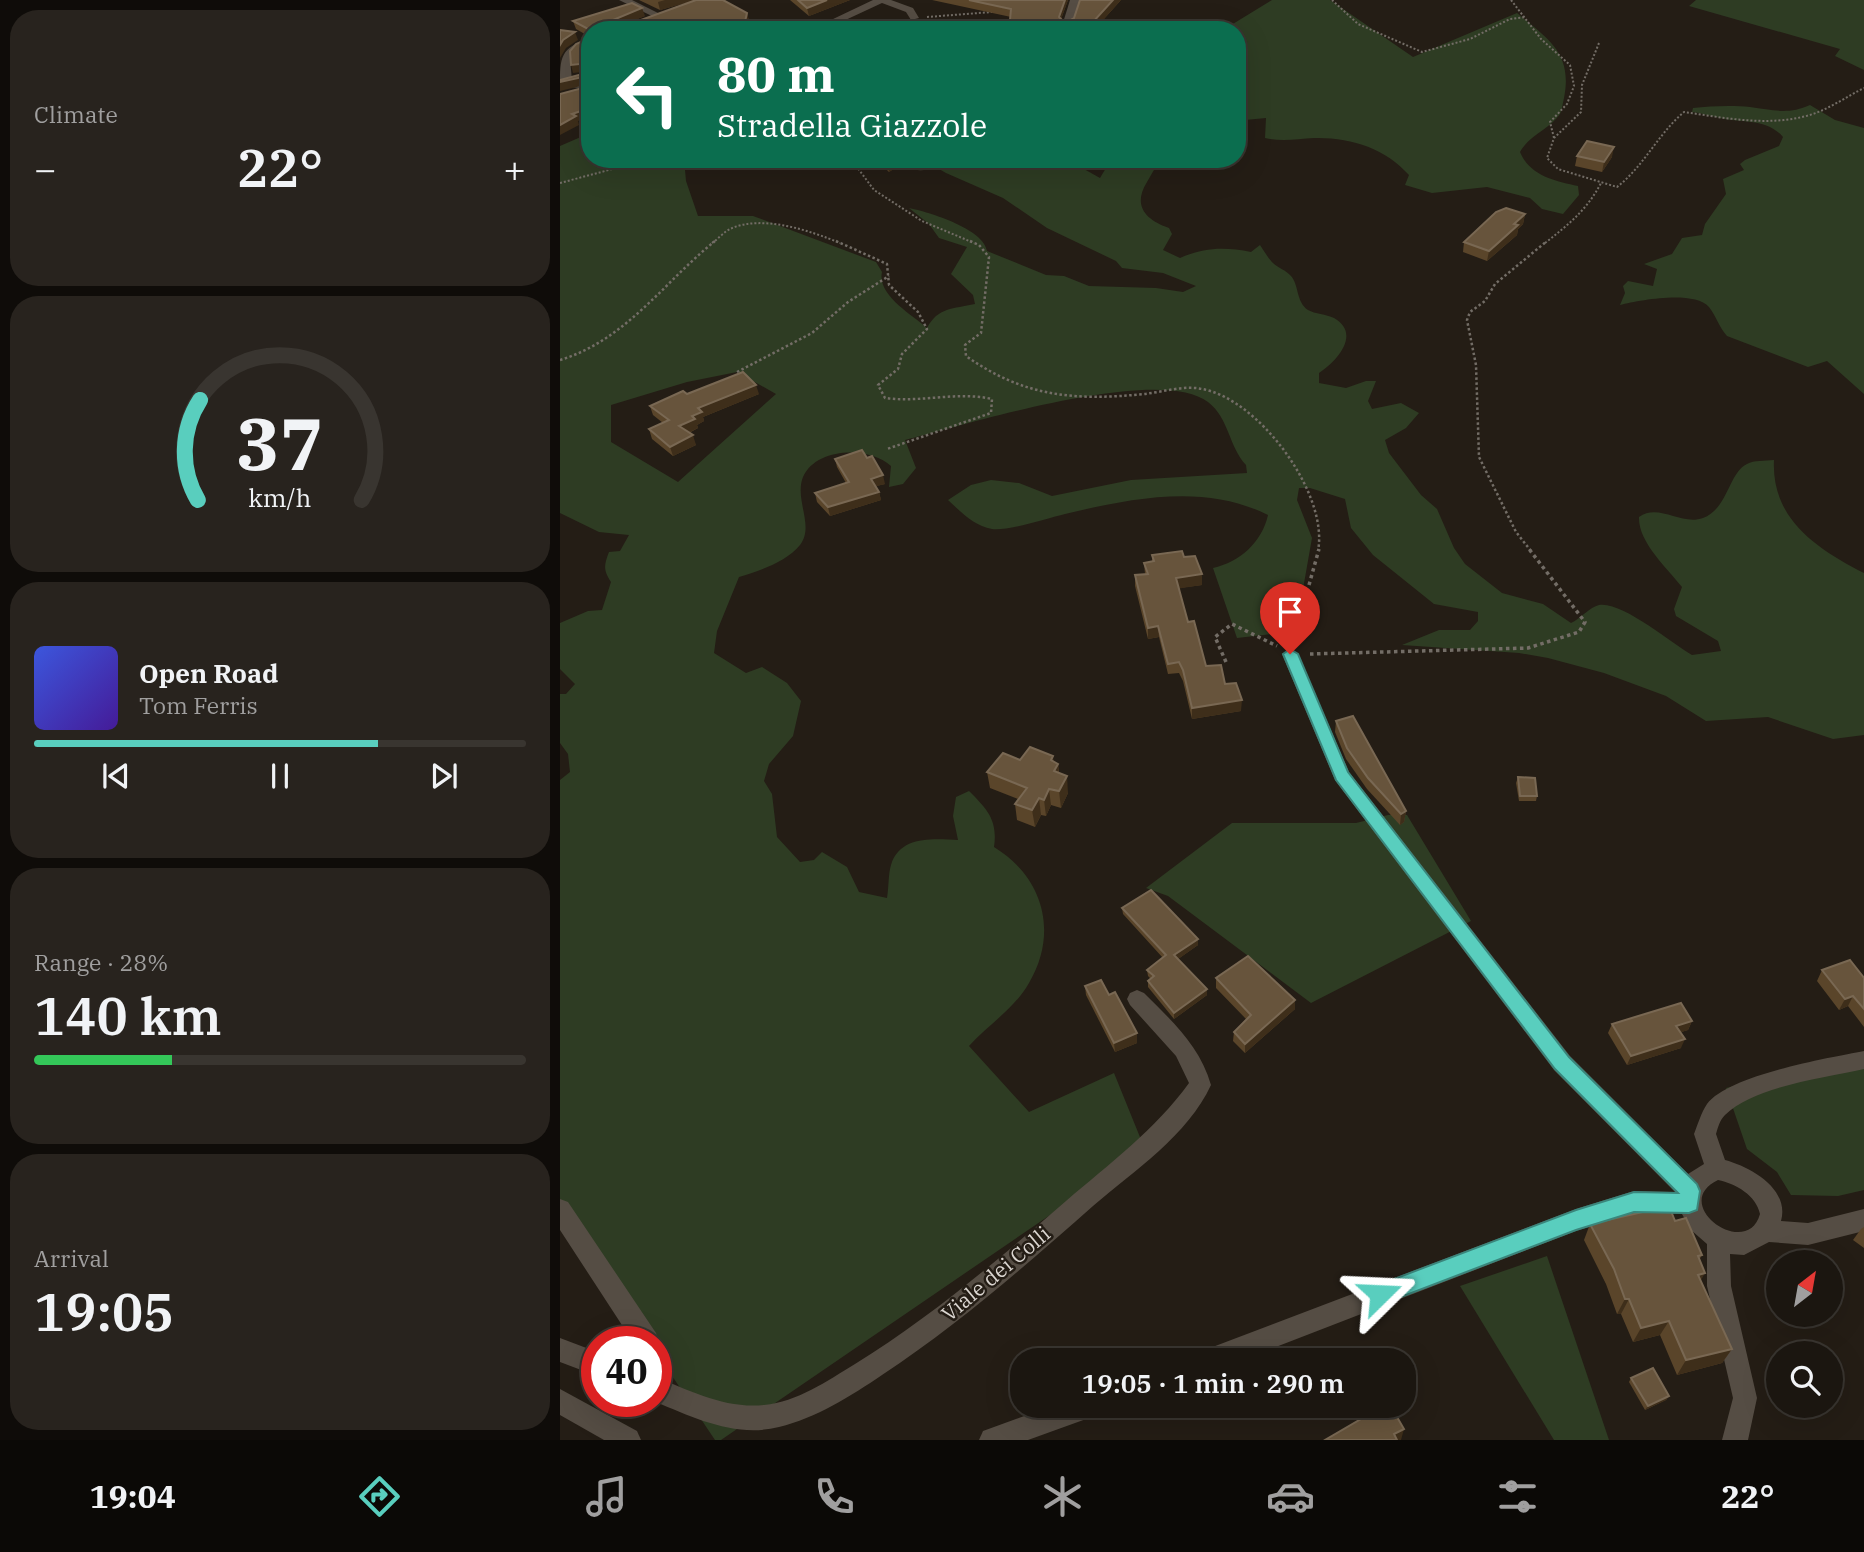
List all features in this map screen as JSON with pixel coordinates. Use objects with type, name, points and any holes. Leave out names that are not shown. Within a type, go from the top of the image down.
[{"type":"street","points":[[624,0],[661,17]]},
{"type":"street","points":[[837,21],[881,0],[910,10],[914,18]]},
{"type":"street","points":[[1069,21],[1075,0]]},
{"type":"street","points":[[648,21],[672,13]]},
{"type":"street","points":[[581,45],[573,48],[565,58],[564,80],[568,84],[581,87]]},
{"type":"street","points":[[560,95],[581,90]]},
{"type":"street","points":[[1290,654],[1341,775],[1562,1063],[1690,1197],[1695,1218],[1718,1239],[1745,1244],[1755,1241],[1766,1231],[1770,1222],[1769,1205],[1763,1193],[1753,1181],[1735,1171],[1717,1169],[1704,1172],[1695,1181],[1690,1197]]},
{"type":"street","name":"Viale dei Colli","points":[[672,1395],[746,1419],[779,1415],[853,1380],[910,1344],[985,1287],[1154,1138],[1188,1104],[1200,1086],[1198,1071],[1186,1053],[1137,999]]},
{"type":"street","points":[[1717,1169],[1705,1133],[1716,1108],[1748,1090],[1796,1074],[1864,1060]]},
{"type":"street","points":[[1240,1348],[1576,1220],[1634,1202],[1690,1197]]},
{"type":"street","points":[[560,1210],[637,1326]]},
{"type":"street","points":[[1766,1231],[1808,1234],[1864,1220]]},
{"type":"street","points":[[1718,1239],[1718,1286],[1745,1398],[1735,1440]]},
{"type":"street","points":[[560,1350],[581,1358]]},
{"type":"street","points":[[560,1401],[628,1440]]},
{"type":"street","points":[[992,1440],[1054,1418]]},
{"type":"path","points":[[1332,0],[1358,24],[1422,52],[1470,39],[1510,19],[1526,17]]},
{"type":"path","points":[[1511,0],[1541,39],[1570,65],[1574,86],[1567,104],[1550,122],[1554,138]]},
{"type":"path","points":[[914,18],[993,12],[996,4]]},
{"type":"path","points":[[1599,43],[1582,85],[1581,112],[1554,138],[1547,158],[1558,169],[1616,187],[1629,178],[1665,126],[1684,112],[1767,120],[1796,118],[1824,110],[1864,88]]},
{"type":"path","points":[[560,183],[616,168]]},
{"type":"path","points":[[858,168],[874,190],[922,221],[979,245],[989,257],[981,333],[965,345],[966,356],[990,375],[1044,396],[1121,397],[1201,388],[1230,399],[1260,421],[1304,481],[1321,532],[1290,654]]},
{"type":"path","points":[[1226,662],[1215,637],[1232,624],[1261,636],[1290,654],[1528,648],[1578,632],[1585,621],[1516,532],[1479,457],[1476,365],[1467,320],[1470,312],[1485,301],[1495,284],[1510,270],[1577,218],[1591,203],[1601,183]]},
{"type":"path","points":[[560,360],[584,352],[624,326],[724,233],[740,226],[803,231],[853,246],[887,264],[889,285],[918,312],[927,328],[902,354],[898,369],[878,385],[885,398],[903,402],[943,400],[973,393],[992,398],[991,413],[887,449]]},
{"type":"path","points":[[737,372],[813,334],[848,302],[889,276]]},
{"type":"green space","points":[[1272,0],[1330,0],[1413,57],[1517,13],[1555,48],[1565,69],[1566,82],[1560,114],[1520,152],[1524,160],[1537,172],[1578,186],[1579,195],[1563,214],[1542,209],[1530,198],[1487,187],[1432,193],[1405,185],[1409,175],[1400,166],[1378,151],[1354,142],[1327,138],[1265,138],[1266,118],[1246,120],[1246,21],[1238,21]]},
{"type":"green space","points":[[1696,0],[1864,0],[1864,70],[1835,56],[1840,49],[1689,6]]},
{"type":"green space","points":[[1810,105],[1835,120],[1864,128],[1864,394],[1827,361],[1808,367],[1727,336],[1709,307],[1702,302],[1666,298],[1620,305],[1625,293],[1623,286],[1628,281],[1653,286],[1657,269],[1644,264],[1672,254],[1682,238],[1702,235],[1705,224],[1726,194],[1723,179],[1744,170],[1740,164],[1745,160],[1779,146],[1783,137],[1777,131],[1761,124],[1692,112],[1693,108],[1736,106],[1787,111]]},
{"type":"green space","points":[[581,137],[581,168],[685,168],[686,181],[698,216],[753,216],[876,262],[890,296],[927,328],[941,312],[975,304],[973,295],[951,274],[967,247],[939,238],[929,224],[909,208],[954,223],[976,236],[984,243],[987,251],[1046,275],[1064,276],[1089,286],[1156,288],[1183,292],[1196,286],[1163,273],[1122,268],[1116,261],[1047,228],[1003,198],[937,168],[1082,168],[1100,178],[1106,168],[1156,168],[1143,191],[1141,205],[1148,216],[1169,228],[1172,234],[1163,250],[1180,258],[1215,249],[1251,252],[1260,245],[1273,263],[1291,276],[1304,307],[1334,318],[1346,332],[1346,340],[1339,355],[1319,373],[1319,383],[1346,388],[1366,381],[1376,381],[1368,401],[1372,409],[1401,403],[1419,413],[1406,428],[1385,440],[1389,453],[1421,495],[1437,509],[1454,548],[1465,564],[1502,593],[1543,604],[1571,623],[1596,606],[1609,606],[1633,616],[1692,655],[1721,651],[1718,641],[1676,616],[1674,609],[1682,587],[1648,545],[1639,517],[1654,512],[1695,520],[1703,518],[1718,507],[1741,468],[1753,462],[1774,460],[1775,481],[1780,499],[1800,530],[1830,554],[1864,573],[1864,735],[1833,739],[1768,717],[1706,721],[1666,696],[1604,673],[1548,658],[1519,653],[1402,645],[1439,630],[1470,630],[1478,621],[1478,612],[1434,604],[1373,555],[1351,528],[1345,499],[1310,488],[1299,488],[1297,500],[1312,538],[1303,589],[1315,608],[1288,632],[1237,638],[1213,568],[1241,556],[1261,534],[1268,515],[1219,499],[1168,496],[1116,503],[1018,526],[992,529],[974,522],[948,500],[971,485],[991,480],[1019,483],[1052,496],[1131,480],[1247,473],[1246,465],[1215,409],[1208,402],[1183,392],[1148,390],[1106,393],[1014,411],[905,440],[916,468],[903,484],[889,487],[891,466],[870,455],[844,453],[819,460],[803,477],[801,486],[806,530],[804,538],[794,551],[780,561],[739,577],[717,631],[714,653],[746,673],[762,667],[787,683],[801,701],[793,736],[769,764],[764,781],[772,794],[777,837],[800,862],[814,860],[822,852],[847,867],[859,892],[887,898],[891,865],[902,848],[919,841],[958,840],[953,816],[956,797],[969,791],[993,822],[994,847],[1011,859],[1035,890],[1044,925],[1038,964],[1029,983],[1009,1008],[969,1046],[1029,1112],[1114,1073],[1144,1147],[1094,1185],[721,1440],[715,1440],[672,1376],[672,1326],[639,1326],[560,1208],[560,780],[570,772],[568,754],[560,743],[560,694],[566,694],[575,684],[560,669],[560,623],[588,611],[602,610],[611,582],[606,571],[607,557],[609,552],[620,551],[629,535],[599,532],[560,513],[560,146]],"holes":[[[737,372],[776,394],[678,482],[611,442],[611,405],[687,382]]]},
{"type":"green space","points":[[1388,815],[1407,815],[1471,921],[1311,1003],[1168,896],[1146,888],[1232,823],[1356,823]]},
{"type":"green space","points":[[1864,1054],[1864,1190],[1838,1196],[1791,1195],[1777,1172],[1747,1149],[1726,1088]]},
{"type":"green space","points":[[1547,1256],[1609,1440],[1554,1440],[1460,1286]]},
{"type":"building","points":[[696,0],[723,0],[747,13],[745,21],[638,21]]},
{"type":"building","points":[[798,0],[827,0],[807,8]]},
{"type":"building","points":[[969,0],[1065,0],[1059,17],[1063,21],[1010,20],[1011,9]]},
{"type":"building","points":[[1080,0],[1113,0],[1094,21],[1069,21],[1074,18]]},
{"type":"building","points":[[632,3],[642,8],[613,20],[581,21],[581,25],[573,21]]},
{"type":"building","points":[[560,30],[575,32],[560,45]]},
{"type":"building","points":[[581,42],[581,64],[571,65],[570,51]]},
{"type":"building","points":[[581,74],[581,77],[560,80]]},
{"type":"building","points":[[581,88],[581,111],[572,114],[576,116],[560,125],[560,94]]},
{"type":"building","points":[[1587,141],[1614,147],[1604,162],[1577,156]]},
{"type":"building","points":[[1506,208],[1525,214],[1514,224],[1518,225],[1489,251],[1464,242],[1496,212]]},
{"type":"building","points":[[743,372],[756,385],[698,408],[702,412],[692,416],[695,419],[679,426],[693,435],[670,447],[649,429],[669,420],[650,406],[683,391],[687,394]]},
{"type":"building","points":[[862,450],[867,458],[872,456],[883,475],[871,479],[879,492],[828,507],[815,493],[849,482],[835,459]]},
{"type":"building","points":[[1182,551],[1184,557],[1195,556],[1202,574],[1176,578],[1188,622],[1194,621],[1206,666],[1221,665],[1225,684],[1236,683],[1242,700],[1192,708],[1179,662],[1168,664],[1158,626],[1148,628],[1135,575],[1148,574],[1144,563],[1154,561],[1152,555]]},
{"type":"building","points":[[1353,716],[1406,811],[1401,814],[1368,778],[1347,748],[1336,721]]},
{"type":"building","points":[[1030,747],[1053,756],[1051,760],[1058,764],[1054,771],[1067,776],[1059,791],[1049,789],[1044,800],[1039,798],[1032,810],[1015,804],[1027,788],[987,772],[1003,753],[1020,760]]},
{"type":"building","points":[[1518,777],[1535,778],[1537,796],[1520,796]]},
{"type":"building","points":[[1151,890],[1198,939],[1174,955],[1207,989],[1174,1013],[1148,981],[1154,976],[1147,970],[1166,955],[1122,908]]},
{"type":"building","points":[[1248,956],[1295,1000],[1245,1044],[1234,1032],[1251,1015],[1216,978]]},
{"type":"building","points":[[1850,960],[1864,978],[1864,1009],[1853,996],[1845,999],[1822,970]]},
{"type":"building","points":[[1101,980],[1109,995],[1115,992],[1137,1033],[1114,1043],[1085,986]]},
{"type":"building","points":[[1681,1003],[1692,1021],[1676,1026],[1685,1039],[1631,1056],[1612,1024]]},
{"type":"building","points":[[1669,1206],[1675,1221],[1686,1218],[1702,1255],[1698,1256],[1705,1273],[1698,1275],[1732,1349],[1686,1360],[1669,1321],[1641,1328],[1590,1224]]},
{"type":"building","points":[[1653,1368],[1669,1396],[1648,1406],[1631,1378]]},
{"type":"building","points":[[1363,1418],[1398,1418],[1404,1429],[1394,1434],[1397,1440],[1325,1440]]},
{"type":"route","points":[[1290,654],[1341,775],[1562,1063],[1690,1191],[1689,1203],[1634,1202],[1576,1220],[1380,1294]]}]
